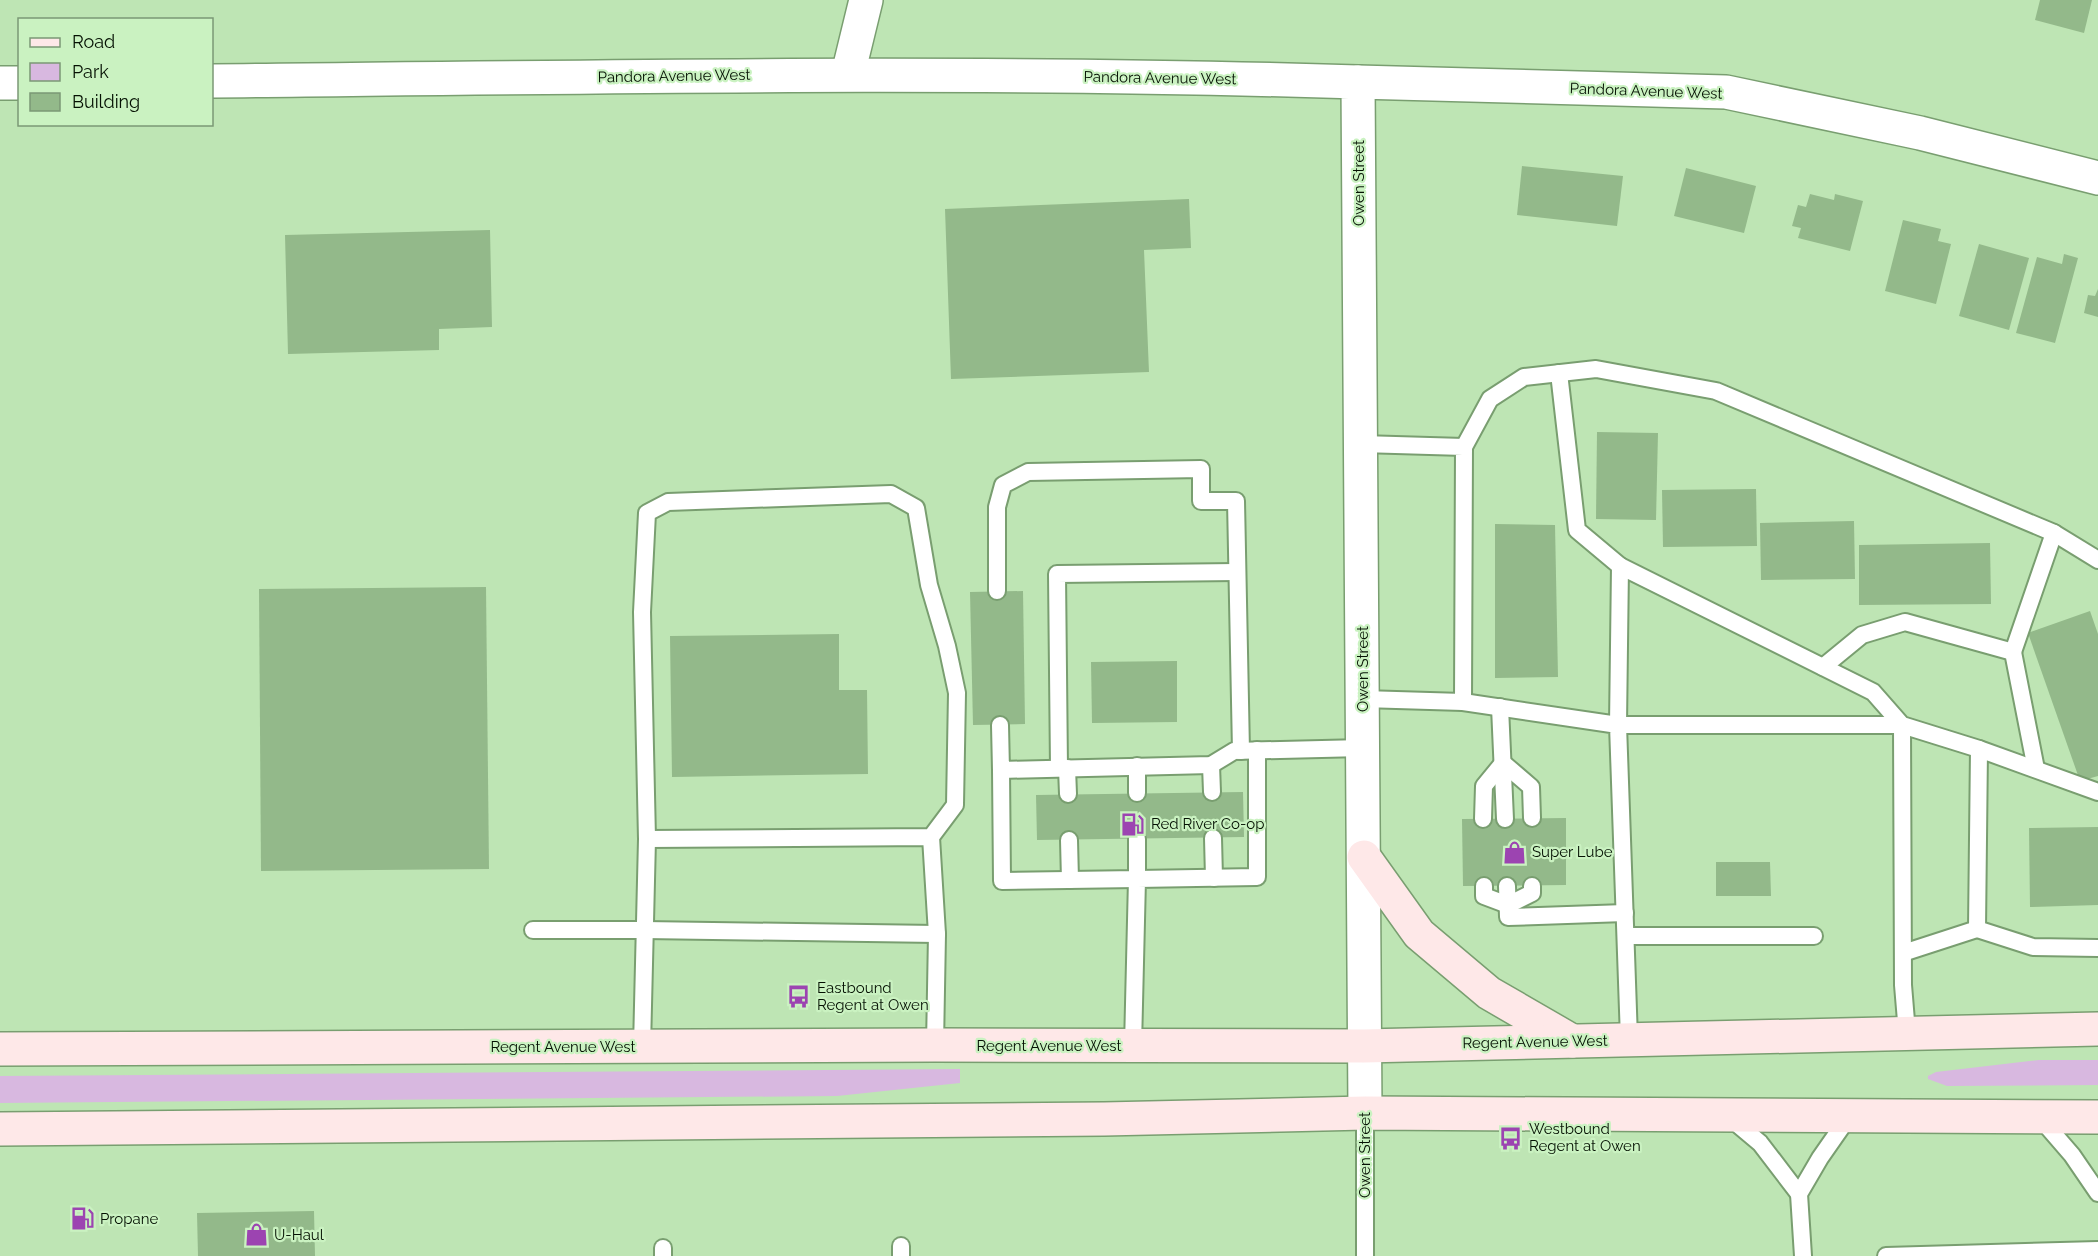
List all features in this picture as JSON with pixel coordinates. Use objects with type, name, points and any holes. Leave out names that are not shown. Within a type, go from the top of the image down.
[{"type":"main road","points":[[1364,857],[1419,934],[1489,993],[1572,1041]]},
{"type":"main road","name":"Regent Avenue West","points":[[0,1048],[1364,1046],[2098,1029]]},
{"type":"main road","points":[[0,1129],[1093,1119],[1365,1113],[2098,1117]]},
{"type":"street","points":[[848,74],[866,0]]},
{"type":"street","name":"Pandora Avenue West","points":[[213,81],[848,74],[1251,79],[1726,92],[1920,133],[2098,178]]},
{"type":"street","name":"Owen Street","points":[[1358,82],[1365,1113]]},
{"type":"street","points":[[0,83],[18,83]]},
{"type":"lane","points":[[1464,702],[1464,447],[1490,399],[1524,377],[1596,369],[1716,391],[2054,533],[2098,560]]},
{"type":"lane","points":[[1559,373],[1577,530],[1620,566],[1873,692],[1902,725],[1903,985],[1907,1033]]},
{"type":"lane","points":[[1361,444],[1464,447]]},
{"type":"lane","points":[[997,591],[997,507],[1003,485],[1028,472],[1202,469],[1201,501],[1236,501],[1238,572],[1257,877],[1002,881],[1000,725]]},
{"type":"lane","points":[[642,1047],[647,839],[642,612],[647,513],[668,502],[891,494],[916,508],[928,585],[947,646],[957,693],[955,805],[931,837],[937,934],[935,1045]]},
{"type":"lane","points":[[2036,769],[2013,652],[2054,533]]},
{"type":"lane","points":[[1620,566],[1618,725],[1629,1039]]},
{"type":"lane","points":[[1068,794],[1063,768],[1057,574],[1238,572]]},
{"type":"lane","points":[[1823,667],[1862,635],[1905,622],[2013,652]]},
{"type":"lane","points":[[1363,699],[1464,702],[1618,725],[1902,725],[1979,749],[2098,792]]},
{"type":"lane","points":[[1500,707],[1505,819]]},
{"type":"lane","points":[[1001,770],[1211,765],[1234,751],[1363,748]]},
{"type":"lane","points":[[1977,928],[1979,749]]},
{"type":"lane","points":[[1503,763],[1531,787],[1532,818]]},
{"type":"lane","points":[[1483,819],[1484,786],[1503,763]]},
{"type":"lane","points":[[1211,765],[1212,792]]},
{"type":"lane","points":[[1137,766],[1137,794]]},
{"type":"lane","points":[[647,839],[931,837]]},
{"type":"lane","points":[[1213,838],[1214,878]]},
{"type":"lane","points":[[1133,1046],[1137,839]]},
{"type":"lane","points":[[1068,840],[1070,880]]},
{"type":"lane","points":[[1484,886],[1484,896],[1508,905],[1532,893],[1532,886]]},
{"type":"lane","points":[[1508,886],[1508,917],[1625,913]]},
{"type":"lane","points":[[1903,953],[1977,928],[2033,947],[2098,948]]},
{"type":"lane","points":[[533,930],[937,934]]},
{"type":"lane","points":[[1626,936],[1814,936]]},
{"type":"lane","name":"Owen Street","points":[[1365,1113],[1365,1256]]},
{"type":"lane","points":[[1725,1114],[1760,1143],[1799,1194],[1803,1256]]},
{"type":"lane","points":[[1799,1194],[1820,1158],[1850,1115]]},
{"type":"lane","points":[[2040,1117],[2072,1155],[2098,1193]]},
{"type":"lane","points":[[1877,1256],[2098,1250]]},
{"type":"green space","points":[[2039,1060],[2098,1060],[2098,1085],[1947,1086],[1928,1079],[1928,1076],[1936,1072]]},
{"type":"green space","points":[[960,1069],[960,1083],[837,1096],[0,1103],[0,1076]]},
{"type":"building","points":[[2040,0],[2092,0],[2084,33],[2035,20]]},
{"type":"building","points":[[1522,166],[1623,176],[1617,226],[1517,215]]},
{"type":"building","points":[[1686,168],[1756,186],[1744,233],[1674,216]]},
{"type":"building","points":[[1810,194],[1834,200],[1835,194],[1863,201],[1850,251],[1798,238],[1801,228],[1792,226],[1798,205],[1806,207]]},
{"type":"building","points":[[1189,199],[1191,248],[1144,250],[1149,372],[951,379],[945,209]]},
{"type":"building","points":[[1903,220],[1941,229],[1938,241],[1951,244],[1936,304],[1885,291]]},
{"type":"building","points":[[490,230],[492,327],[439,329],[439,350],[288,354],[285,235]]},
{"type":"building","points":[[1979,244],[2029,258],[2009,330],[1959,316]]},
{"type":"building","points":[[2064,254],[2078,258],[2055,343],[2016,333],[2037,257],[2062,264]]},
{"type":"building","points":[[2098,289],[2098,317],[2084,313],[2088,295],[2095,296]]},
{"type":"building","points":[[1597,432],[1658,433],[1656,520],[1596,519]]},
{"type":"building","points":[[1756,489],[1757,546],[1663,547],[1662,490]]},
{"type":"building","points":[[1854,521],[1855,579],[1761,580],[1760,523]]},
{"type":"building","points":[[1495,524],[1555,525],[1558,677],[1495,678]]},
{"type":"building","points":[[1990,543],[1991,604],[1859,605],[1859,545]]},
{"type":"building","points":[[486,587],[489,869],[261,871],[259,589]]},
{"type":"building","points":[[1023,591],[1025,724],[973,725],[970,592]]},
{"type":"building","points":[[2090,611],[2098,634],[2098,776],[2080,781],[2028,633]]},
{"type":"building","points":[[839,634],[839,690],[867,690],[868,774],[672,777],[670,636]]},
{"type":"building","points":[[1177,661],[1177,722],[1092,723],[1091,662]]},
{"type":"building","points":[[1243,792],[1244,837],[1037,840],[1036,795]]},
{"type":"building","name":"Super Lube","points":[[1566,818],[1566,885],[1463,886],[1462,819]]},
{"type":"building","points":[[2098,827],[2098,905],[2030,907],[2029,828]]},
{"type":"building","points":[[1716,862],[1770,862],[1771,896],[1716,896]]},
{"type":"building","name":"U-Haul","points":[[314,1211],[315,1256],[198,1256],[197,1213]]},
{"type":"place","name":"Red River Co-op","points":[[1133,824]]},
{"type":"place","name":"Super Lube","points":[[1514,852]]},
{"type":"place","name":"Eastbound Regent at Owen","points":[[799,997]]},
{"type":"place","name":"Westbound Regent at Owen","points":[[1511,1138]]},
{"type":"place","name":"Propane","points":[[82,1219]]},
{"type":"place","name":"U-Haul","points":[[256,1235]]}]
